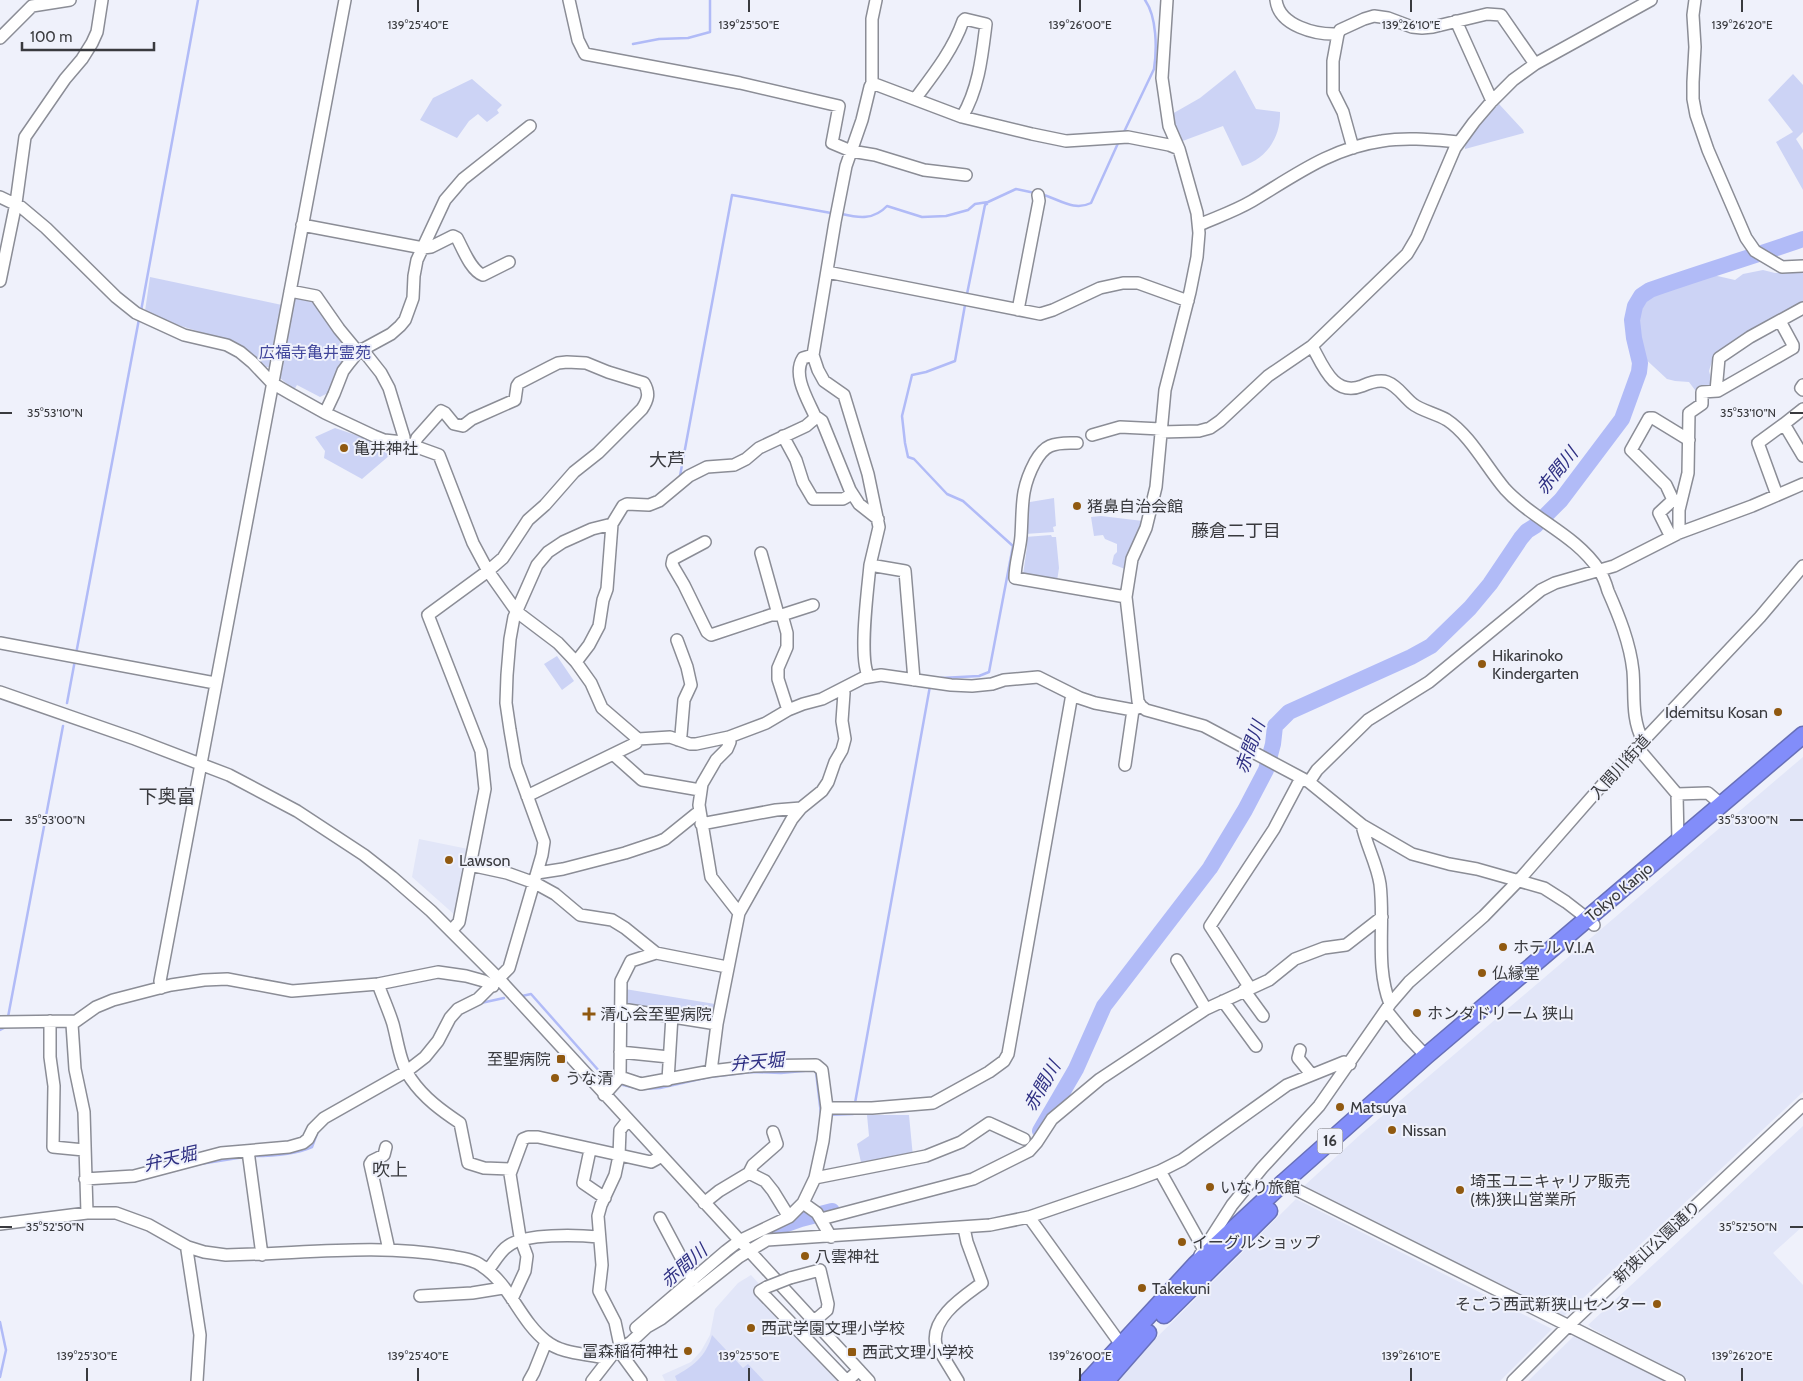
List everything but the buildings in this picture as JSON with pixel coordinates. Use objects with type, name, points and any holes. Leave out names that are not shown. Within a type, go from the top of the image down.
[{"type":"highway","name":"Tokyo Kanjo","points":[[1088,1381],[1201,1269],[1591,922],[1678,842],[1803,735]]},
{"type":"highway","name":"Tokyo Kanjo","points":[[1106,1381],[1251,1213],[1426,1056],[1803,747]]},
{"type":"street","points":[[0,38],[32,6],[70,0]]},
{"type":"street","points":[[0,280],[16,203],[25,137],[92,43],[97,32],[102,0]]},
{"type":"street","points":[[161,988],[160,981],[344,0]]},
{"type":"street","points":[[569,0],[578,40],[585,54],[740,83],[839,106],[832,143],[851,151],[875,155],[924,170],[966,175]]},
{"type":"street","points":[[869,677],[866,671],[864,638],[870,566],[878,536],[878,519],[855,428],[844,395],[824,380],[813,355],[846,166],[862,120],[872,83],[872,18],[876,0]]},
{"type":"street","points":[[1125,764],[1137,708],[1126,597],[1132,559],[1146,528],[1156,487],[1165,390],[1188,301],[1197,256],[1199,225],[1179,150],[1169,126],[1162,78],[1167,0]]},
{"type":"street","points":[[1276,0],[1278,9],[1295,24],[1311,31],[1338,34]]},
{"type":"street","points":[[1092,435],[1120,427],[1199,431],[1210,428],[1231,412],[1268,376],[1312,346],[1408,254],[1459,142],[1492,101],[1513,80],[1535,64],[1651,0]]},
{"type":"street","points":[[1695,0],[1693,99],[1696,115],[1708,150],[1746,238],[1760,255],[1784,268],[1803,266]]},
{"type":"street","points":[[1352,148],[1343,112],[1333,92],[1333,61],[1338,34],[1343,27],[1374,16],[1422,28],[1487,14],[1501,15],[1535,64]]},
{"type":"street","points":[[915,99],[952,45],[963,21],[965,19],[986,24],[981,65],[962,117]]},
{"type":"street","points":[[1456,21],[1492,101]]},
{"type":"street","points":[[872,83],[962,117],[1066,141],[1122,137],[1169,145],[1179,150]]},
{"type":"street","points":[[325,413],[342,371],[360,350],[390,334],[405,320],[413,298],[416,267],[423,248],[446,200],[454,188],[530,126]]},
{"type":"street","points":[[1199,225],[1238,208],[1320,159],[1352,148],[1384,140],[1459,142]]},
{"type":"street","points":[[1018,310],[1039,201],[1038,195]]},
{"type":"street","points":[[0,197],[16,203],[46,228],[116,297],[139,314],[184,334],[227,344],[252,362],[272,383],[325,413],[384,440],[403,442],[439,455],[472,542],[488,571],[517,612],[558,643],[576,662],[591,682],[602,708],[638,739],[670,737],[690,744],[696,744],[729,737],[766,723],[802,704],[822,699],[869,677],[881,675],[951,685],[972,686],[992,684],[1013,678],[1038,677],[1095,703],[1137,708],[1204,726],[1305,780],[1362,825],[1412,854],[1520,880],[1544,888],[1566,902],[1591,922]]},
{"type":"street","points":[[302,225],[423,248],[431,247],[453,236],[457,238],[473,266],[483,275],[509,262]]},
{"type":"street","points":[[827,272],[1040,314],[1100,288],[1132,282],[1188,301]]},
{"type":"street","points":[[290,291],[316,296],[339,329],[381,373],[390,388],[404,437],[403,442]]},
{"type":"street","points":[[1716,391],[1719,358],[1750,337],[1803,308]]},
{"type":"street","points":[[1675,535],[1688,473],[1689,413],[1702,404],[1702,392],[1716,391],[1793,348],[1780,321]]},
{"type":"street","points":[[1312,346],[1328,375],[1340,387],[1352,389],[1372,382],[1389,382],[1413,404],[1430,411],[1453,425],[1506,491],[1572,541],[1600,571],[1620,620],[1630,655],[1633,669],[1633,709],[1640,744],[1677,794],[1678,842]]},
{"type":"street","points":[[813,355],[803,358],[800,363],[800,374],[804,392],[815,416],[822,421],[852,494],[860,504],[878,519]]},
{"type":"street","points":[[414,446],[417,438],[441,411],[454,424],[463,426],[472,419],[512,402],[515,400],[519,383],[558,363],[586,363],[644,383],[648,395],[642,409],[561,485],[528,520],[508,553],[488,571],[428,615],[480,751],[485,789],[459,922],[451,931]]},
{"type":"street","points":[[1803,385],[1801,388],[1803,390]]},
{"type":"street","points":[[1777,495],[1758,443],[1803,409]]},
{"type":"street","points":[[576,662],[600,626],[603,600],[607,589],[612,524],[623,506],[628,504],[648,506],[659,501],[682,481],[707,466],[734,465],[746,459],[759,448],[806,426],[815,416]]},
{"type":"street","points":[[1675,535],[1659,513],[1674,500],[1666,485],[1631,450],[1649,418],[1653,418],[1689,440]]},
{"type":"street","points":[[1784,424],[1803,456]]},
{"type":"street","points":[[783,436],[796,460],[803,482],[812,499],[843,499],[852,494]]},
{"type":"street","points":[[1077,443],[1057,443],[1048,447],[1039,455],[1027,477],[1024,488],[1021,536],[1015,566],[1015,578],[1126,597]]},
{"type":"street","points":[[1264,1016],[1210,926],[1305,780],[1368,720],[1429,682],[1541,590],[1555,583],[1600,571],[1675,535],[1803,484]]},
{"type":"street","points":[[85,1179],[134,1176],[221,1153],[290,1148],[303,1143],[324,1118],[407,1071],[425,1057],[438,1041],[450,1018],[458,1009],[478,999],[509,968],[536,878],[544,842],[516,765],[506,703],[510,639],[517,612],[538,565],[548,552],[562,542],[592,529],[612,524]]},
{"type":"street","points":[[705,542],[673,559],[672,564],[707,632],[711,635],[754,620],[813,605]]},
{"type":"street","points":[[761,553],[787,633],[787,647],[778,668],[778,679],[788,710]]},
{"type":"street","points":[[870,566],[905,571],[914,680]]},
{"type":"street","name":"入間川街道","points":[[1201,1269],[1203,1248],[1237,1199],[1262,1168],[1319,1106],[1388,1007],[1409,982],[1484,916],[1520,880],[1640,744],[1760,617],[1799,580],[1803,566]]},
{"type":"street","points":[[677,640],[687,667],[691,685],[684,700],[681,735],[678,740]]},
{"type":"street","points":[[0,643],[216,683]]},
{"type":"street","points":[[711,1072],[717,1024],[738,913],[792,819],[801,808],[822,791],[828,782],[845,739],[842,713],[844,694],[842,689]]},
{"type":"street","points":[[0,692],[201,763],[260,790],[333,833],[411,892],[451,931],[496,982],[662,1156],[869,1381]]},
{"type":"street","points":[[826,1112],[933,1103],[989,1072],[1004,1061],[1008,1054],[1072,694]]},
{"type":"street","points":[[729,737],[730,742],[727,749],[713,765],[700,790],[700,819],[711,876],[738,913]]},
{"type":"street","points":[[527,796],[614,755],[636,743],[638,739]]},
{"type":"street","points":[[614,755],[642,780],[700,790]]},
{"type":"street","points":[[1677,794],[1708,793],[1722,805]]},
{"type":"street","points":[[700,819],[801,808]]},
{"type":"street","points":[[470,865],[536,878],[658,842],[665,839],[696,814],[700,819]]},
{"type":"street","points":[[1362,825],[1380,883],[1382,965],[1388,1007],[1408,1038],[1426,1056]]},
{"type":"street","points":[[536,878],[580,915],[612,920],[656,953],[728,967]]},
{"type":"street","points":[[819,1216],[973,1179],[1029,1151],[1052,1119],[1100,1079],[1206,1009],[1269,980],[1295,959],[1324,948],[1346,945],[1382,917]]},
{"type":"street","points":[[604,1095],[620,1077],[621,981],[631,962],[656,953]]},
{"type":"street","points":[[1177,960],[1206,1009]]},
{"type":"street","points":[[87,1213],[84,1112],[75,1069],[72,1024],[96,1007],[113,1000],[161,988],[204,980],[226,979],[292,991],[378,984],[438,972],[496,982]]},
{"type":"street","points":[[378,984],[407,1071],[424,1094],[460,1124],[468,1163],[484,1168],[511,1169]]},
{"type":"street","points":[[1223,1001],[1256,1046]]},
{"type":"street","points":[[622,1009],[717,1024]]},
{"type":"street","points":[[668,1080],[672,1016]]},
{"type":"street","points":[[50,1021],[50,1057],[54,1086],[53,1147],[84,1150]]},
{"type":"street","points":[[0,1022],[75,1021]]},
{"type":"street","points":[[1300,1050],[1298,1058],[1311,1074]]},
{"type":"street","points":[[620,1052],[669,1057]]},
{"type":"street","points":[[592,1381],[608,1359],[650,1315],[690,1287],[771,1239],[964,1228],[1029,1217],[1098,1195],[1160,1171],[1182,1160],[1287,1085],[1344,1062],[1350,1064]]},
{"type":"street","points":[[620,1077],[641,1084],[753,1066],[816,1065],[822,1070],[826,1112],[815,1178],[803,1203],[789,1218],[739,1241],[726,1250],[690,1287]]},
{"type":"street","name":"新狭山公園通り","points":[[1513,1381],[1569,1325],[1803,1105]]},
{"type":"street","points":[[628,1120],[620,1130],[619,1156],[615,1175],[598,1216],[602,1265],[599,1291],[615,1322],[622,1355],[641,1381]]},
{"type":"street","points":[[815,1178],[926,1156],[961,1142],[989,1123],[1024,1139]]},
{"type":"street","points":[[704,1203],[749,1172],[753,1165],[777,1144],[773,1132]]},
{"type":"street","points":[[512,1300],[526,1267],[527,1256],[515,1207],[511,1169],[523,1139],[538,1137],[651,1162],[662,1156]]},
{"type":"street","points":[[386,1147],[384,1155],[370,1164],[389,1250]]},
{"type":"street","points":[[590,1150],[583,1183],[605,1198]]},
{"type":"street","points":[[248,1151],[262,1255]]},
{"type":"street","points":[[1160,1171],[1203,1248]]},
{"type":"street","points":[[749,1172],[765,1180],[789,1218]]},
{"type":"street","points":[[1293,1188],[1679,1381]]},
{"type":"street","points":[[1237,1199],[1251,1213]]},
{"type":"street","points":[[803,1203],[819,1216],[830,1237]]},
{"type":"street","points":[[0,1224],[87,1213],[116,1213],[149,1225],[188,1247],[204,1252],[226,1255],[389,1250],[436,1254],[472,1260],[488,1270],[546,1342],[574,1353],[608,1359]]},
{"type":"street","points":[[1029,1217],[1122,1346]]},
{"type":"street","points":[[660,1218],[690,1287]]},
{"type":"street","points":[[958,1381],[936,1345],[935,1339],[945,1314],[982,1283],[966,1242],[964,1228]]},
{"type":"street","points":[[488,1270],[508,1246],[522,1240],[572,1234],[599,1237]]},
{"type":"street","points":[[188,1247],[200,1335],[197,1381]]},
{"type":"street","points":[[813,1322],[827,1310],[828,1304],[820,1270],[790,1278],[760,1291],[847,1381],[859,1370]]},
{"type":"street","points":[[420,1296],[472,1293],[503,1288]]},
{"type":"street","points":[[529,1381],[546,1342]]},
{"type":"shaded area","points":[[1803,757],[1803,1092],[1564,1316],[1304,1186],[1361,1134]]},
{"type":"shaded area","points":[[419,839],[468,849],[456,916],[412,877]]},
{"type":"shaded area","points":[[1803,1126],[1803,1226],[1773,1253],[1803,1285],[1803,1381],[1690,1381],[1588,1325]]},
{"type":"shaded area","points":[[1296,1199],[1552,1329],[1500,1381],[1116,1381],[1137,1357]]},
{"type":"shaded area","name":"西武学園文理小学校","points":[[751,1275],[842,1381],[665,1381],[662,1375],[691,1362],[701,1351],[710,1335],[715,1309],[738,1283]]},
{"type":"shaded area","points":[[1575,1335],[1666,1381],[1528,1381]]},
{"type":"green space","points":[[1235,70],[1256,109],[1280,112],[1278,130],[1270,146],[1258,159],[1242,166],[1223,126],[1180,142],[1172,114],[1200,98]]},
{"type":"green space","points":[[1793,74],[1803,85],[1803,132],[1796,139],[1803,150],[1803,190],[1776,142],[1793,132],[1768,100]]},
{"type":"green space","points":[[472,79],[502,105],[497,110],[499,113],[487,122],[478,114],[469,121],[457,138],[420,120],[433,98]]},
{"type":"green space","points":[[1499,104],[1524,133],[1465,149],[1468,138]]},
{"type":"green space","points":[[1763,270],[1775,273],[1803,272],[1803,305],[1713,358],[1709,371],[1712,382],[1708,391],[1698,394],[1689,382],[1667,379],[1640,354],[1636,340],[1635,311],[1640,301],[1649,293],[1701,275],[1713,275],[1735,280],[1743,274]]},
{"type":"green space","points":[[150,277],[282,305],[270,367],[264,367],[210,335],[165,321],[145,311]]},
{"type":"green space","name":"広福寺亀井霊苑","points":[[294,295],[314,296],[355,351],[327,396],[326,394],[320,397],[297,385],[294,390],[279,377]]},
{"type":"green space","points":[[335,428],[397,449],[362,479],[324,458],[325,451],[315,437]]},
{"type":"green space","points":[[1054,498],[1056,526],[1053,527],[1054,532],[1025,534],[1024,503]]},
{"type":"green space","points":[[1101,516],[1143,521],[1125,569],[1112,564],[1114,555],[1117,552],[1117,544],[1105,539],[1103,535],[1094,536],[1091,517]]},
{"type":"green space","points":[[1051,535],[1056,537],[1059,568],[1057,581],[1023,575],[1027,547],[1027,545],[1023,545],[1025,537]]},
{"type":"green space","points":[[557,656],[574,681],[562,690],[544,664]]},
{"type":"green space","points":[[625,989],[715,1004],[713,1017],[709,1019],[629,1006],[624,1000]]},
{"type":"green space","points":[[867,1115],[909,1115],[913,1157],[862,1167],[857,1144],[869,1136]]},
{"type":"green space","points":[[712,1335],[743,1368],[748,1364],[764,1381],[677,1381],[675,1376],[698,1360],[706,1349]]},
{"type":"waterway","points":[[141,311],[198,0]]},
{"type":"waterway","points":[[633,44],[659,39],[688,38],[710,32],[710,0]]},
{"type":"waterway","points":[[1123,134],[1154,69],[1156,52],[1154,24],[1145,0]]},
{"type":"waterway","points":[[1040,194],[1072,205],[1078,206],[1091,203],[1119,141]]},
{"type":"waterway","points":[[842,214],[872,216],[887,206],[922,217],[946,216],[968,210],[975,204],[988,202],[1016,189],[1035,193]]},
{"type":"waterway","points":[[680,476],[732,195],[831,213]]},
{"type":"waterway","points":[[967,294],[985,205],[987,204]]},
{"type":"waterway","name":"赤間川","points":[[1040,1131],[1076,1069],[1104,1006],[1210,868],[1245,810],[1266,770],[1273,744],[1275,726],[1289,712],[1411,657],[1431,646],[1470,608],[1490,584],[1527,531],[1535,526],[1561,500],[1622,419],[1639,372],[1640,363],[1632,320],[1635,306],[1641,296],[1650,290],[1803,239]]},
{"type":"waterway","points":[[941,678],[979,676],[989,672],[1013,546],[963,501],[947,494],[914,459],[908,457],[905,443],[902,416],[912,375],[955,361],[965,305]]},
{"type":"waterway","points":[[76,654],[139,319]]},
{"type":"waterway","points":[[67,703],[75,660]]},
{"type":"waterway","points":[[855,1103],[930,686]]},
{"type":"waterway","points":[[8,1017],[63,726]]},
{"type":"waterway","name":"弁天堀","points":[[522,996],[531,994],[600,1072],[605,1074]]},
{"type":"waterway","name":"弁天堀","points":[[481,1003],[504,998]]},
{"type":"waterway","points":[[0,1030],[4,1028]]},
{"type":"waterway","name":"弁天堀","points":[[644,1089],[660,1088],[709,1077],[751,1072],[781,1073],[814,1070],[816,1072],[821,1114],[823,1114]]},
{"type":"waterway","name":"弁天堀","points":[[623,1085],[636,1088]]},
{"type":"waterway","name":"弁天堀","points":[[828,1115],[853,1114],[853,1112]]},
{"type":"waterway","name":"弁天堀","points":[[254,1156],[276,1155],[305,1150],[312,1147],[318,1131]]},
{"type":"waterway","name":"弁天堀","points":[[200,1164],[244,1157]]},
{"type":"waterway","name":"赤間川","points":[[767,1231],[832,1211]]},
{"type":"waterway","points":[[0,1322],[6,1350],[0,1377]]},
{"type":"place","name":"亀井神社","points":[[344,448]]},
{"type":"place","name":"猪鼻自治会館","points":[[1077,506]]},
{"type":"place","name":"Hikarinoko Kindergarten","points":[[1482,664]]},
{"type":"place","name":"Idemitsu Kosan","points":[[1778,712]]},
{"type":"place","name":"Lawson","points":[[449,860]]},
{"type":"place","name":"ホテル V.I.A","points":[[1503,947]]},
{"type":"place","name":"仏縁堂","points":[[1482,973]]},
{"type":"place","name":"ホンダドリーム 狭山","points":[[1417,1013]]},
{"type":"place","name":"清心会至聖病院","points":[[589,1014]]},
{"type":"place","name":"至聖病院","points":[[561,1059]]},
{"type":"place","name":"うな清","points":[[555,1078]]},
{"type":"place","name":"Matsuya","points":[[1340,1107]]},
{"type":"place","name":"Nissan","points":[[1392,1130]]},
{"type":"place","name":"いなり旅館","points":[[1210,1187]]},
{"type":"place","name":"埼玉ユニキャリア販売 (株)狭山営業所","points":[[1460,1190]]},
{"type":"place","name":"イーグルショップ","points":[[1182,1242]]},
{"type":"place","name":"八雲神社","points":[[805,1256]]},
{"type":"place","name":"Takekuni","points":[[1142,1288]]},
{"type":"place","name":"そごう西武新狭山センター","points":[[1657,1304]]},
{"type":"place","name":"西武学園文理小学校","points":[[751,1328]]},
{"type":"place","name":"冨森稲荷神社","points":[[688,1351]]},
{"type":"place","name":"西武文理小学校","points":[[852,1352]]},
{"type":"district","name":"大芦","points":[[667,460]]},
{"type":"district","name":"藤倉二丁目","points":[[1236,531]]},
{"type":"district","name":"下奥富","points":[[167,796]]},
{"type":"district","name":"吹上","points":[[390,1170]]}]
